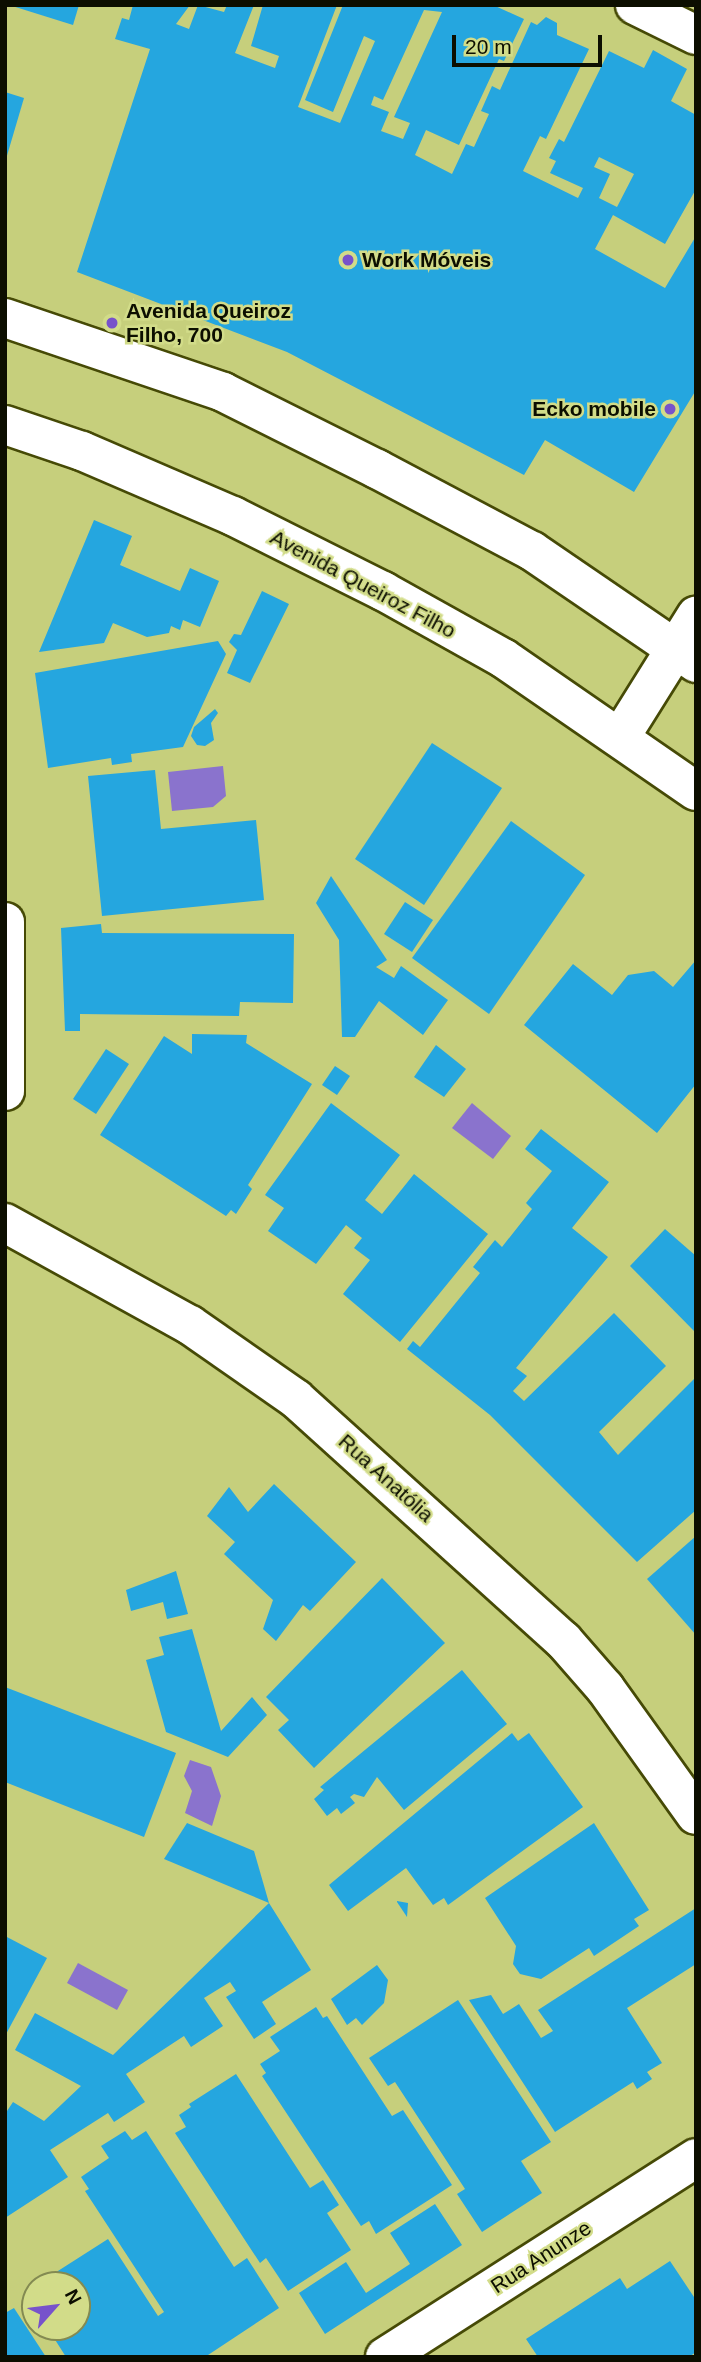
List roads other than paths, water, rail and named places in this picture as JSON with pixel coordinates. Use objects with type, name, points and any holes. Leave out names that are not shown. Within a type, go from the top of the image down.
[{"type":"main road","points":[[635,5],[696,35]]},
{"type":"main road","points":[[5,318],[223,392],[532,551],[686,655]]},
{"type":"main road","name":"Avenida Queiroz Filho","points":[[5,425],[82,451],[233,516],[372,586],[503,658],[621,736],[696,791]]},
{"type":"main road","points":[[621,736],[686,655],[696,616]]},
{"type":"main road","points":[[5,922],[5,1091]]},
{"type":"main road","name":"Rua Anatólia","points":[[5,1223],[190,1325],[296,1399],[564,1640],[605,1688],[696,1815]]},
{"type":"main road","name":"Rua Anunze","points":[[386,2357],[696,2158]]},
{"type":"place","name":"Work Móveis","points":[[348,260]]},
{"type":"place","name":"Avenida Queiroz Filho, 700","points":[[112,323]]},
{"type":"place","name":"Ecko mobile","points":[[670,409]]}]
